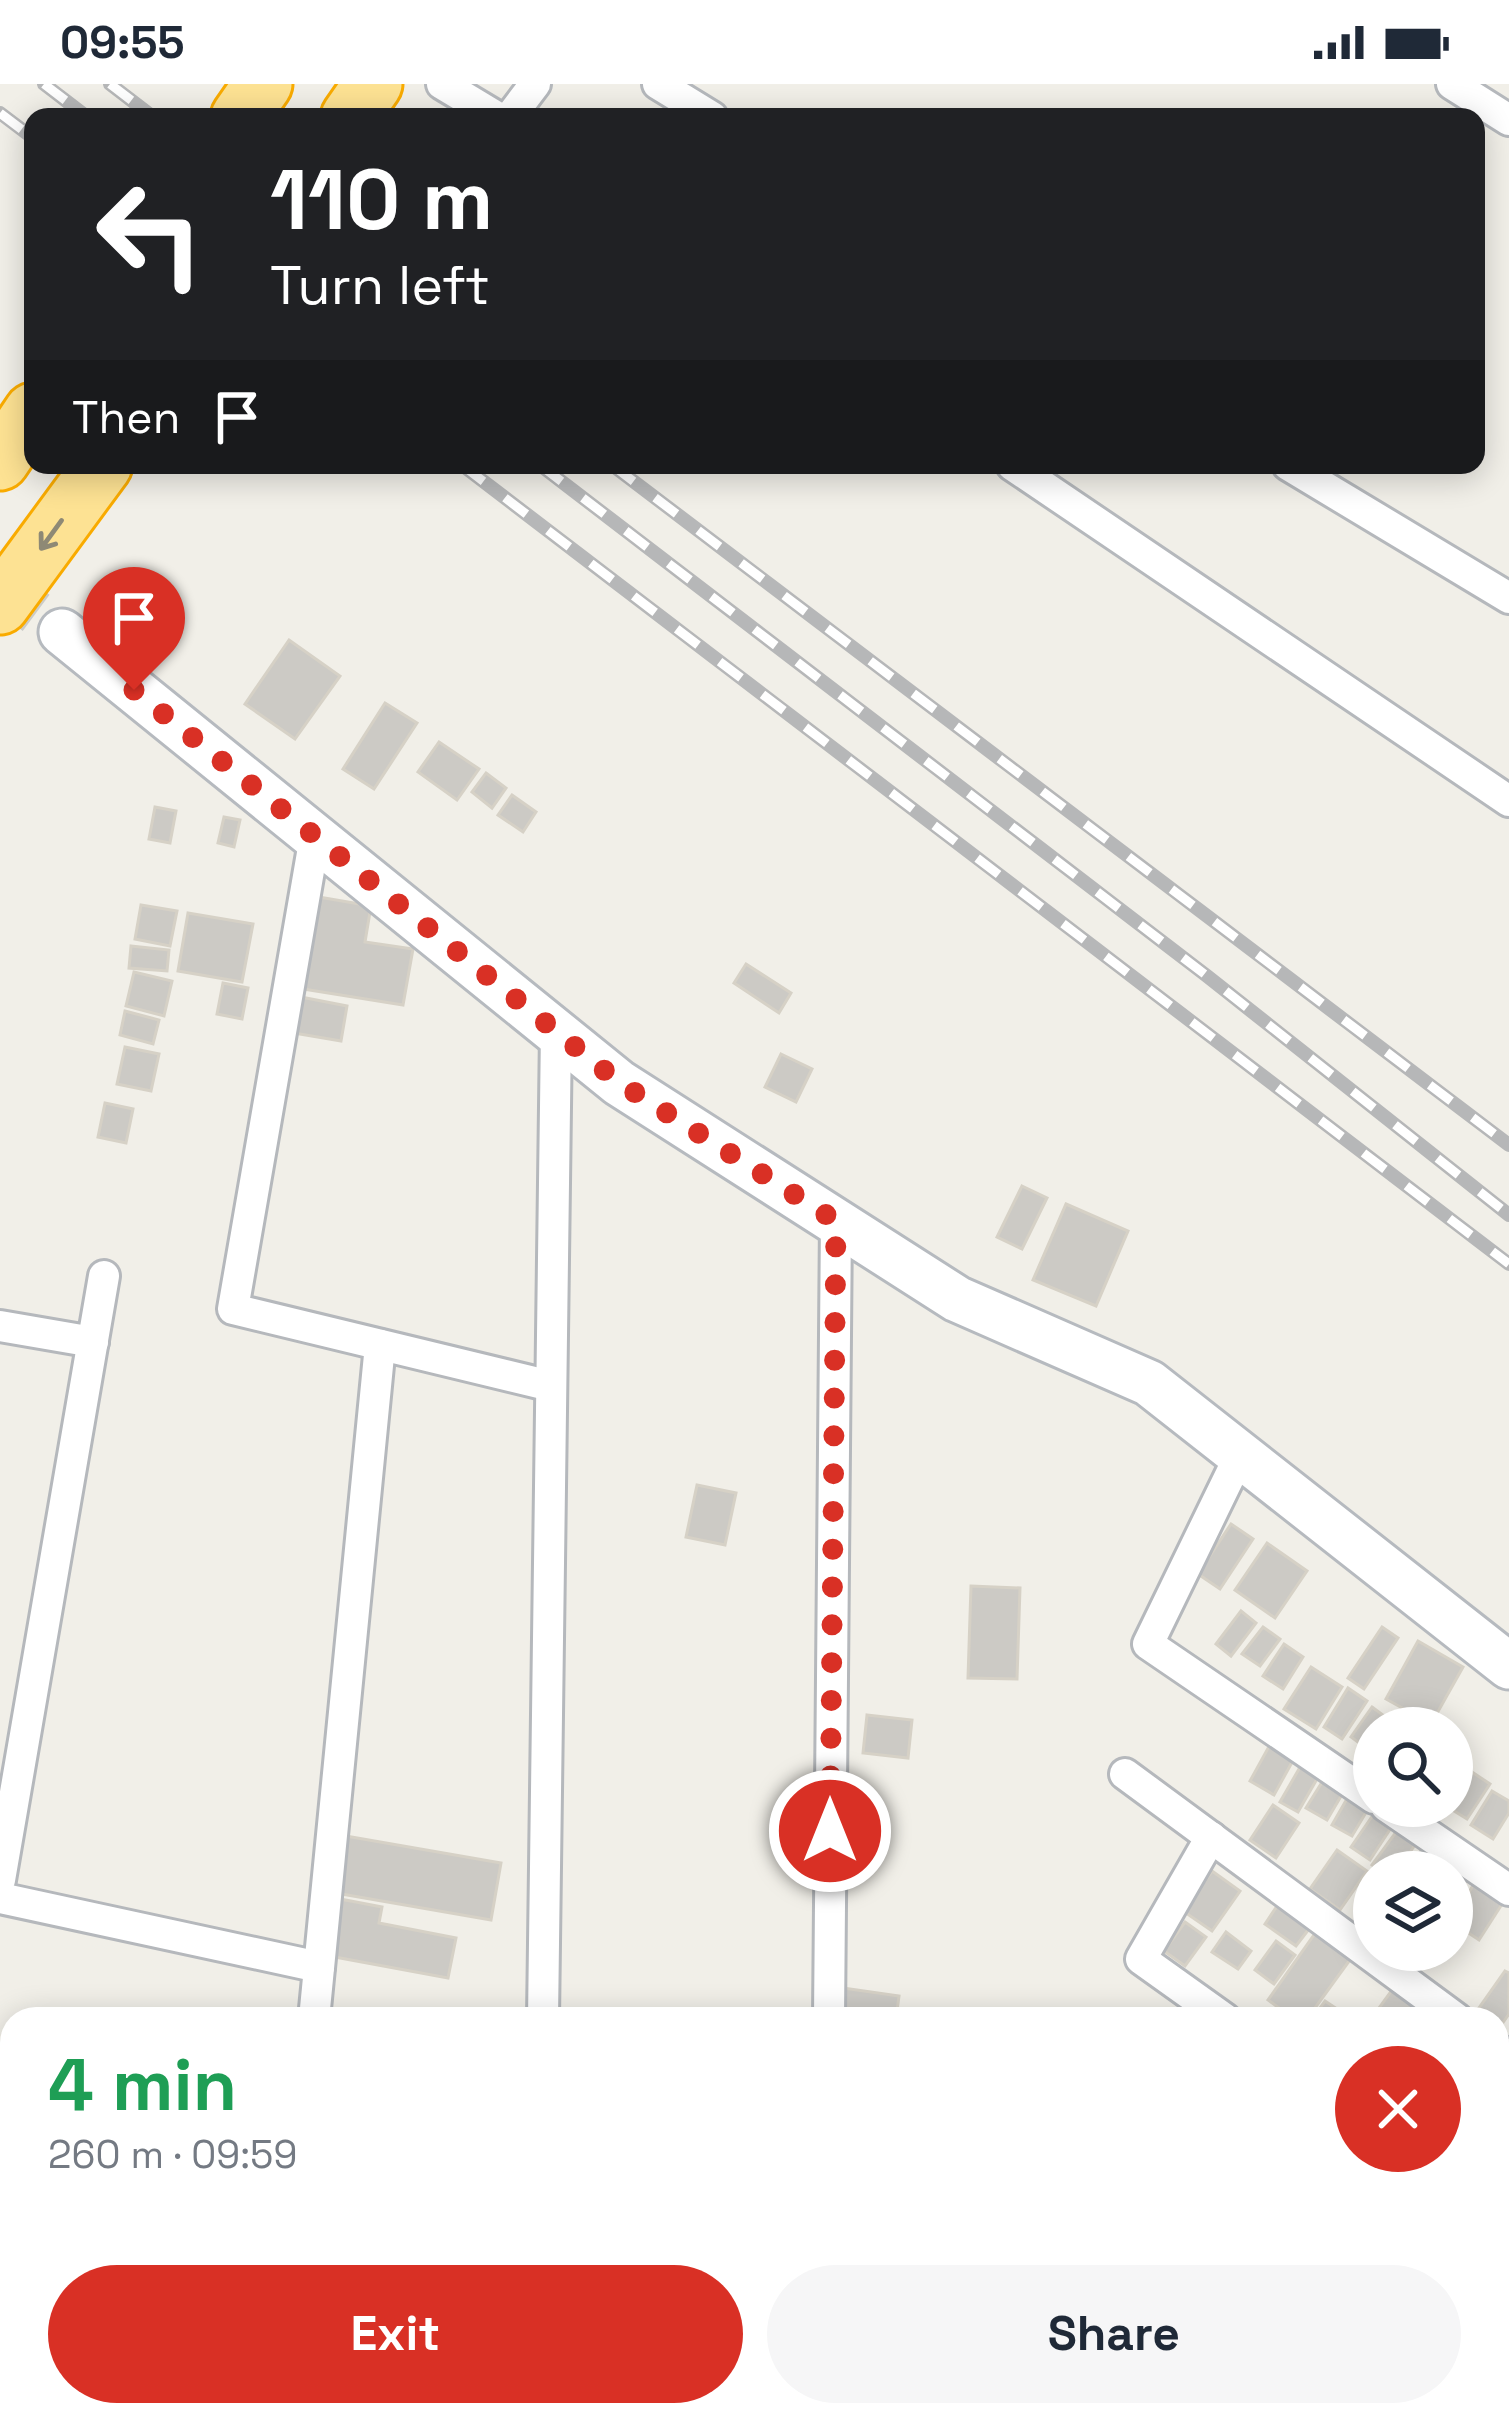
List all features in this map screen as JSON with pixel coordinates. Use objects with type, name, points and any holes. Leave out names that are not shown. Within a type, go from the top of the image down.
[{"type":"highway","points":[[0,461],[24,425]]},
{"type":"highway","points":[[0,605],[96,474]]},
{"type":"street","points":[[442,84],[481,108]]},
{"type":"street","points":[[517,108],[535,84]]},
{"type":"street","points":[[658,84],[697,108]]},
{"type":"street","points":[[1452,84],[1509,120]]},
{"type":"street","points":[[1025,474],[1509,801]]},
{"type":"street","points":[[1303,474],[1509,598]]},
{"type":"street","points":[[62,632],[620,1083],[958,1299],[1149,1383],[1509,1666]]},
{"type":"street","points":[[315,836],[233,1310],[551,1386]]},
{"type":"street","points":[[543,2007],[556,1031]]},
{"type":"street","points":[[829,2007],[836,1221]]},
{"type":"street","points":[[0,1880],[11,1750],[104,1276]]},
{"type":"street","points":[[0,1326],[93,1342]]},
{"type":"street","points":[[315,2007],[380,1345]]},
{"type":"street","points":[[1240,1455],[1148,1644],[1353,1784]]},
{"type":"street","points":[[1125,1774],[1441,2007]]},
{"type":"street","points":[[1417,1827],[1509,1890]]},
{"type":"street","points":[[1209,2007],[1141,1959],[1211,1838]]},
{"type":"street","points":[[0,1898],[320,1967]]},
{"type":"building","points":[[289,640],[340,676],[295,739],[245,704]]},
{"type":"building","points":[[385,703],[417,723],[374,789],[343,769]]},
{"type":"building","points":[[439,742],[479,769],[457,800],[418,772]]},
{"type":"building","points":[[486,773],[506,788],[492,808],[472,792]]},
{"type":"building","points":[[512,795],[536,812],[523,832],[498,815]]},
{"type":"building","points":[[155,807],[176,811],[170,843],[149,839]]},
{"type":"building","points":[[224,817],[240,820],[234,847],[218,843]]},
{"type":"building","points":[[313,896],[371,906],[365,942],[413,949],[403,1005],[297,988]]},
{"type":"building","points":[[141,905],[177,911],[170,946],[135,939]]},
{"type":"building","points":[[188,913],[253,924],[242,982],[178,971]]},
{"type":"building","points":[[131,946],[169,950],[167,971],[129,968]]},
{"type":"building","points":[[746,964],[791,993],[779,1013],[734,983]]},
{"type":"building","points":[[134,972],[172,981],[164,1016],[126,1006]]},
{"type":"building","points":[[223,983],[248,988],[242,1019],[217,1014]]},
{"type":"building","points":[[301,997],[347,1006],[341,1041],[294,1033]]},
{"type":"building","points":[[125,1011],[159,1020],[153,1044],[120,1035]]},
{"type":"building","points":[[125,1047],[159,1054],[151,1091],[117,1084]]},
{"type":"building","points":[[781,1054],[812,1069],[796,1102],[765,1087]]},
{"type":"building","points":[[105,1103],[133,1109],[126,1143],[98,1137]]},
{"type":"building","points":[[1022,1186],[1047,1198],[1022,1249],[997,1237]]},
{"type":"building","points":[[1066,1204],[1128,1231],[1096,1306],[1033,1280]]},
{"type":"building","points":[[697,1485],[736,1493],[725,1545],[686,1537]]},
{"type":"building","points":[[1231,1524],[1253,1539],[1220,1589],[1198,1574]]},
{"type":"building","points":[[1267,1543],[1307,1571],[1275,1618],[1235,1590]]},
{"type":"building","points":[[971,1586],[1020,1588],[1017,1679],[968,1678]]},
{"type":"building","points":[[1241,1611],[1256,1623],[1231,1656],[1216,1644]]},
{"type":"building","points":[[1263,1627],[1280,1639],[1260,1666],[1242,1654]]},
{"type":"building","points":[[1382,1627],[1398,1638],[1364,1689],[1348,1678]]},
{"type":"building","points":[[1418,1641],[1463,1667],[1441,1707],[1400,1707],[1386,1699]]},
{"type":"building","points":[[1284,1644],[1303,1657],[1283,1689],[1263,1676]]},
{"type":"building","points":[[1311,1667],[1342,1687],[1316,1729],[1284,1709]]},
{"type":"building","points":[[1348,1688],[1367,1701],[1363,1707],[1353,1707],[1353,1722],[1342,1739],[1324,1727]]},
{"type":"building","points":[[867,1715],[912,1720],[908,1758],[863,1753]]},
{"type":"building","points":[[1272,1741],[1296,1755],[1274,1795],[1250,1781]]},
{"type":"building","points":[[1303,1762],[1321,1772],[1298,1812],[1280,1802]]},
{"type":"building","points":[[1473,1773],[1490,1784],[1473,1810]]},
{"type":"building","points":[[1324,1779],[1344,1791],[1327,1820],[1306,1808]]},
{"type":"building","points":[[1492,1791],[1509,1801],[1509,1813],[1493,1839],[1473,1822]]},
{"type":"building","points":[[1348,1797],[1353,1800],[1353,1827],[1357,1827],[1352,1836],[1332,1825]]},
{"type":"building","points":[[1273,1805],[1299,1823],[1276,1858],[1250,1840]]},
{"type":"building","points":[[1365,1827],[1391,1828],[1376,1851],[1351,1847]]},
{"type":"building","points":[[1396,1832],[1415,1845],[1411,1851],[1382,1851]]},
{"type":"building","points":[[340,1835],[501,1863],[491,1920],[330,1892]]},
{"type":"building","points":[[1337,1850],[1353,1861],[1353,1891],[1340,1910],[1310,1889]]},
{"type":"building","points":[[1212,1871],[1240,1891],[1212,1931],[1183,1911]]},
{"type":"building","points":[[1475,1882],[1504,1901],[1479,1940],[1473,1936]]},
{"type":"building","points":[[335,1898],[382,1907],[379,1923],[456,1938],[448,1978],[324,1955]]},
{"type":"building","points":[[1277,1906],[1309,1929],[1296,1946],[1265,1924]]},
{"type":"building","points":[[1185,1922],[1206,1937],[1185,1966],[1164,1951]]},
{"type":"building","points":[[1226,1932],[1251,1951],[1238,1969],[1212,1952]]},
{"type":"building","points":[[1316,1932],[1352,1957],[1316,2007],[1278,2007],[1268,2000]]},
{"type":"building","points":[[1276,1941],[1295,1955],[1274,1984],[1255,1970]]},
{"type":"building","points":[[1505,1971],[1509,1973],[1509,2007],[1480,2007]]},
{"type":"building","points":[[843,1988],[899,1996],[898,2007],[840,2007]]},
{"type":"building","points":[[1392,1990],[1415,2007],[1380,2007]]},
{"type":"tunnel","points":[[0,586],[62,632]]},
{"type":"railway","points":[[44,84],[75,108]]},
{"type":"railway","points":[[110,84],[141,108]]},
{"type":"railway","points":[[0,113],[24,131]]},
{"type":"railway","points":[[474,474],[1509,1264]]},
{"type":"railway","points":[[552,474],[1207,976],[1509,1215]]},
{"type":"railway","points":[[624,474],[1509,1145]]},
{"type":"route","points":[[134,690],[620,1083],[836,1221],[830,1831]]}]
